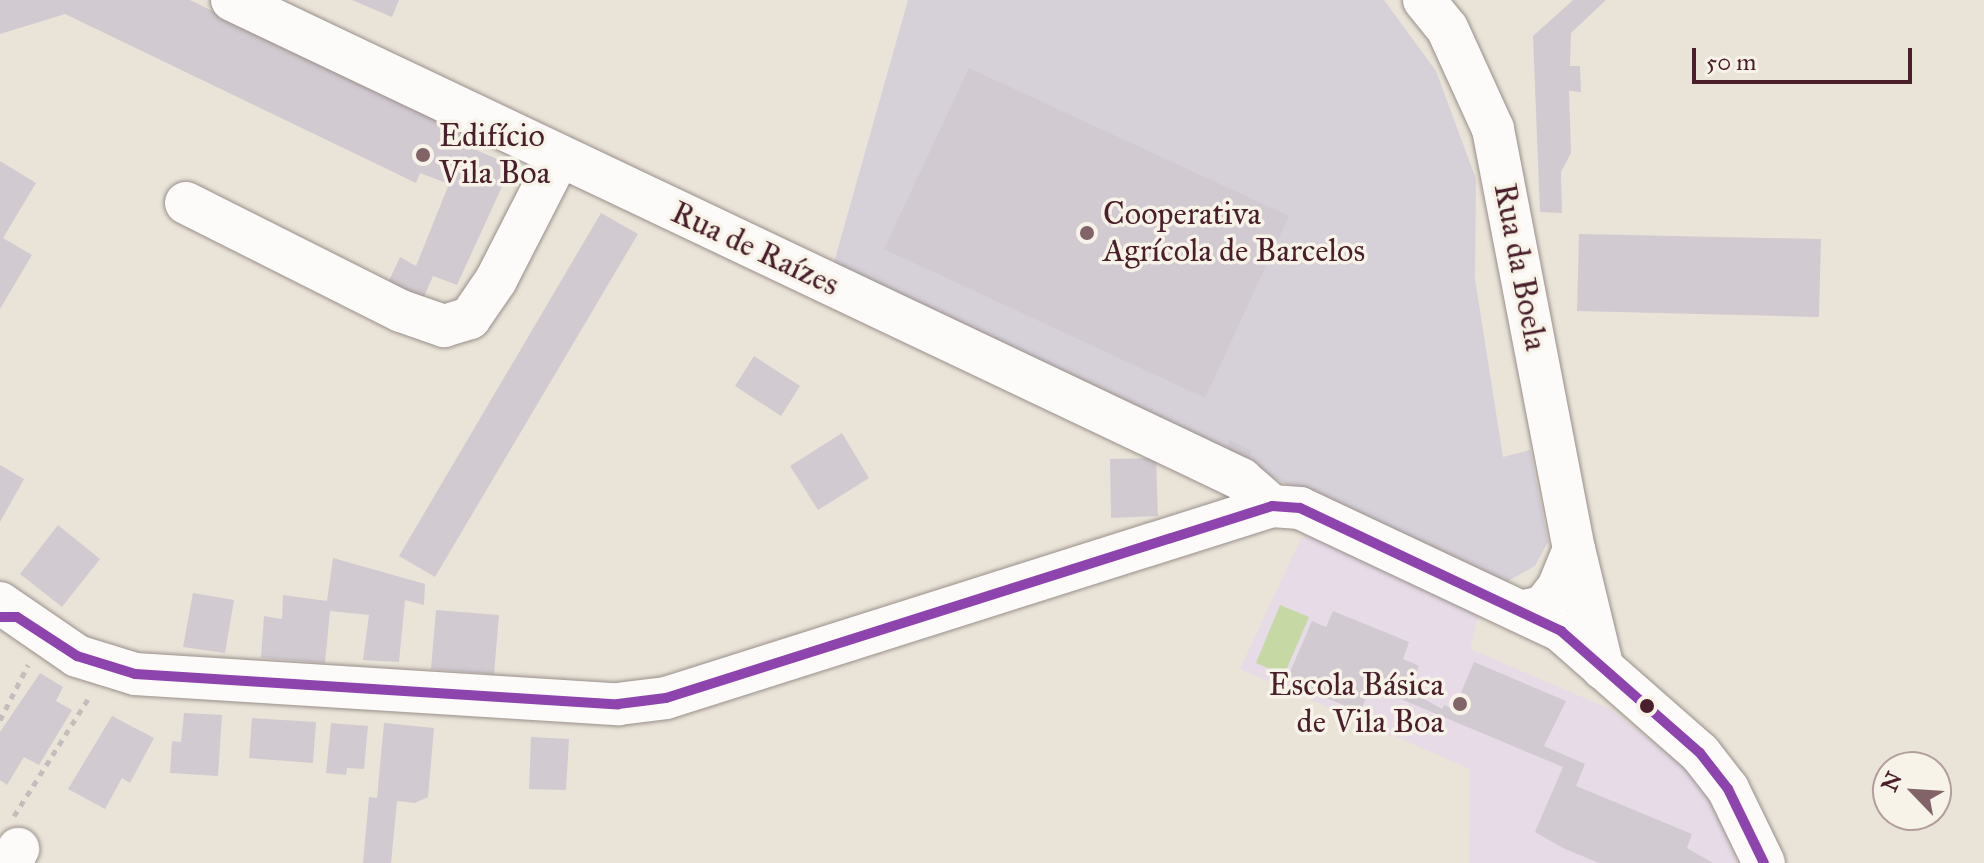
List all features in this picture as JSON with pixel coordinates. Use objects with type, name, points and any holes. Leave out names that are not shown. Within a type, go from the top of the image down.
[{"type":"street","name":"Rua de Raízes","points":[[232,0],[1241,479],[1272,506]]},
{"type":"street","name":"Rua da Boela","points":[[1424,0],[1447,28],[1493,129],[1574,549],[1603,669]]},
{"type":"street","points":[[186,203],[401,311],[444,326],[470,318],[496,280],[559,157]]},
{"type":"street","points":[[6,612],[77,656],[135,674],[618,704],[666,698],[1272,506],[1326,516],[1561,631],[1700,753],[1728,789],[1764,863]]},
{"type":"street","points":[[1524,611],[1543,607],[1562,580],[1574,549]]},
{"type":"path","points":[[0,720],[32,657]]},
{"type":"path","points":[[10,842],[11,821],[94,689]]},
{"type":"shaded area","points":[[908,0],[1384,0],[1436,71],[1476,179],[1475,279],[1503,457],[1530,450],[1548,542],[1535,566],[1503,584],[831,273]]},
{"type":"shaded area","name":"Escola Básica de Vila Boa","points":[[1319,536],[1480,608],[1470,649],[1610,709],[1631,725],[1687,769],[1710,798],[1737,863],[1469,863],[1470,769],[1240,669],[1301,538]]},
{"type":"green space","points":[[1280,605],[1309,617],[1284,675],[1256,663]]},
{"type":"building","name":"Edifício Vila Boa","points":[[0,0],[190,0],[468,136],[464,145],[512,165],[457,285],[433,276],[422,301],[387,285],[400,257],[416,266],[449,184],[420,173],[416,183],[65,14],[0,34]]},
{"type":"building","points":[[352,0],[399,0],[392,17]]},
{"type":"building","points":[[1573,0],[1606,0],[1571,33],[1570,66],[1580,66],[1581,92],[1569,91],[1571,153],[1561,172],[1562,213],[1540,212],[1533,36]]},
{"type":"building","name":"Cooperativa Agrícola de Barcelos","points":[[969,68],[1289,216],[1205,398],[884,249]]},
{"type":"building","points":[[0,161],[36,183],[3,238],[32,255],[0,309]]},
{"type":"building","points":[[601,213],[638,234],[435,577],[399,556]]},
{"type":"building","points":[[1579,234],[1821,239],[1819,317],[1577,311]]},
{"type":"building","points":[[754,356],[800,386],[781,416],[735,386]]},
{"type":"building","points":[[842,433],[869,478],[818,510],[790,466]]},
{"type":"building","points":[[1230,440],[1252,451],[1244,466],[1222,456]]},
{"type":"building","points":[[1156,458],[1158,516],[1111,518],[1110,459]]},
{"type":"building","points":[[0,465],[24,479],[0,522]]},
{"type":"building","points":[[58,525],[100,559],[62,607],[20,574]]},
{"type":"building","points":[[333,558],[425,584],[424,605],[405,600],[399,662],[363,660],[369,615],[330,611],[325,663],[261,658],[264,616],[282,619],[283,595],[327,601]]},
{"type":"building","points":[[193,593],[234,600],[225,653],[183,647]]},
{"type":"building","points":[[436,610],[499,615],[494,674],[431,669]]},
{"type":"building","points":[[1333,611],[1409,642],[1403,659],[1419,666],[1408,690],[1442,709],[1444,705],[1454,709],[1474,662],[1566,701],[1544,746],[1585,764],[1576,786],[1692,834],[1687,848],[1713,863],[1599,863],[1563,848],[1535,832],[1563,767],[1372,687],[1375,676],[1360,712],[1286,681],[1312,621],[1326,627]]},
{"type":"building","points":[[40,673],[63,687],[56,701],[72,710],[39,765],[24,757],[7,785],[0,780],[0,732]]},
{"type":"building","points":[[184,713],[222,715],[218,776],[170,773],[172,741],[181,742]]},
{"type":"building","points":[[112,716],[154,738],[130,783],[122,778],[105,809],[68,789]]},
{"type":"building","points":[[252,718],[316,722],[313,763],[249,758]]},
{"type":"building","points":[[331,723],[368,726],[364,769],[347,768],[346,775],[326,773]]},
{"type":"building","points":[[384,723],[434,728],[428,797],[415,803],[397,801],[391,863],[363,863],[369,797],[377,798]]},
{"type":"building","points":[[531,737],[569,739],[566,790],[529,789]]},
{"type":"transit line","points":[[0,617],[17,617],[77,656],[135,674],[618,704],[666,698],[1272,506],[1300,508],[1561,631],[1700,753],[1728,789],[1764,863]]},
{"type":"place","name":"Edifício Vila Boa","points":[[423,155]]},
{"type":"place","name":"Cooperativa Agrícola de Barcelos","points":[[1087,233]]},
{"type":"place","name":"Escola Básica de Vila Boa","points":[[1460,704]]}]
